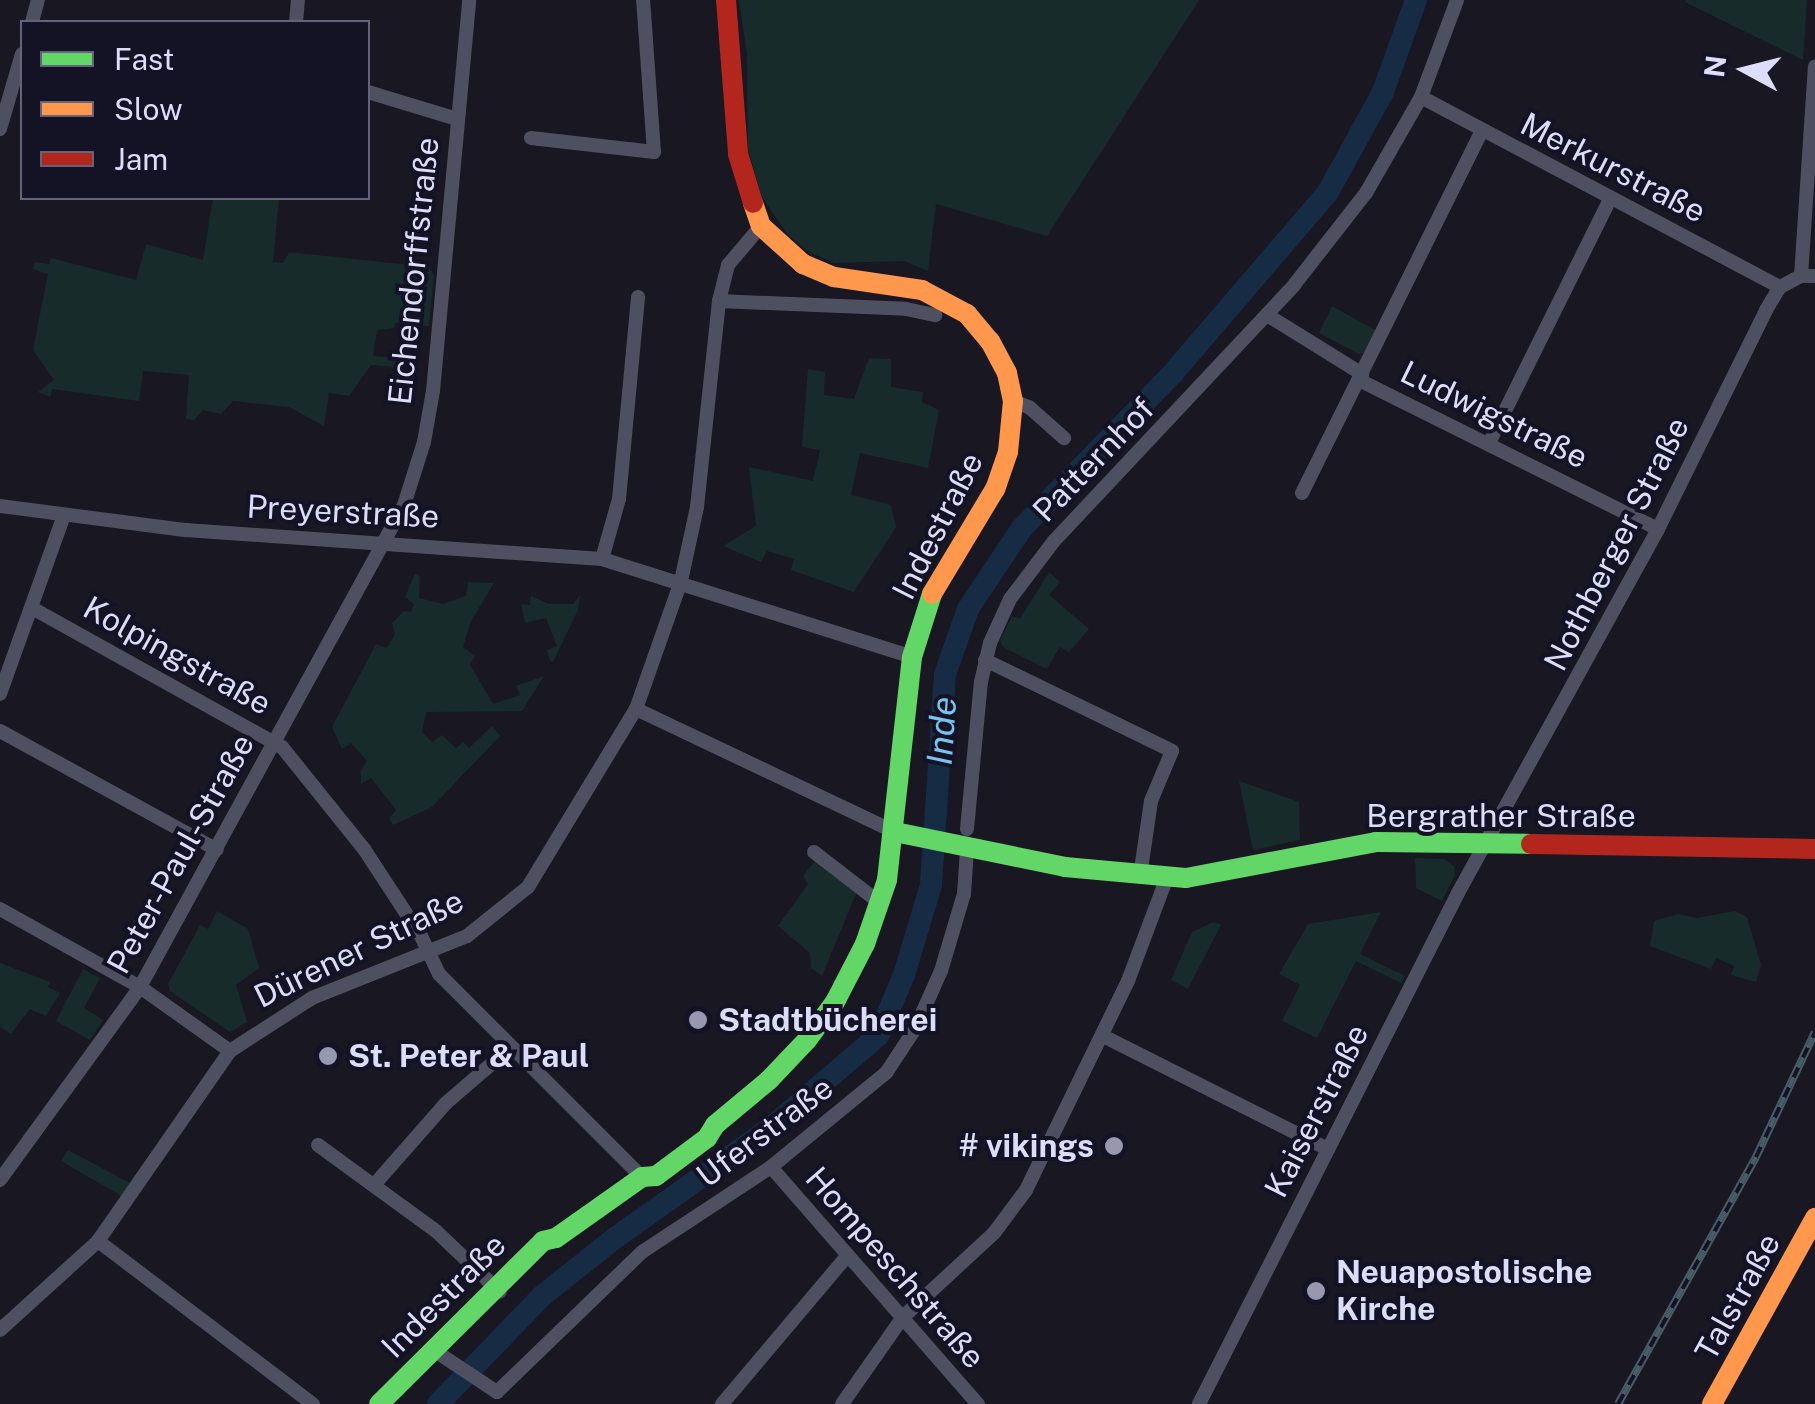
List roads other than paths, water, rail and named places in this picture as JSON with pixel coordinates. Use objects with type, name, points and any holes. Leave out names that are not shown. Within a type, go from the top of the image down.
[{"type":"main road","points":[[726,0],[738,154],[761,226]]},
{"type":"main road","name":"Indestraße","points":[[394,1404],[543,1241],[556,1238],[642,1177],[664,1171],[707,1138],[715,1125],[769,1080],[835,1002],[865,944],[903,835],[912,657],[931,595],[1004,469],[1013,401],[1002,363],[967,314],[922,290],[839,278],[804,264],[761,226]]},
{"type":"main road","name":"Bergrather Straße","points":[[903,835],[962,842],[1140,876],[1167,877],[1196,877],[1369,843],[1815,848]]},
{"type":"main road","name":"Talstraße","points":[[1712,1404],[1815,1218]]},
{"type":"main road","name":"Indestraße","points":[[378,1404],[441,1356]]},
{"type":"street","name":"Eichendorffstraße","points":[[388,541],[424,442],[433,391],[470,0]]},
{"type":"street","points":[[530,138],[654,152],[643,0]]},
{"type":"street","name":"Patternhof","points":[[962,842],[985,660],[1010,599],[1030,568],[1267,315],[1366,193],[1421,97],[1457,0]]},
{"type":"street","points":[[0,129],[20,61]]},
{"type":"street","points":[[1780,287],[1808,276],[1815,66]]},
{"type":"street","points":[[370,93],[456,118]]},
{"type":"street","name":"Merkurstraße","points":[[1421,97],[1780,287]]},
{"type":"street","points":[[1302,492],[1481,132]]},
{"type":"street","points":[[1488,443],[1610,199]]},
{"type":"street","name":"Dürener Straße","points":[[0,1330],[98,1241],[230,1051],[312,998],[467,936],[528,888],[636,709],[681,582],[697,507],[719,301],[728,265],[761,226]]},
{"type":"street","name":"Nothberger Straße","points":[[1486,843],[1658,529],[1780,287]]},
{"type":"street","points":[[602,559],[619,499],[638,297]]},
{"type":"street","points":[[719,301],[906,309],[935,315]]},
{"type":"street","points":[[1267,315],[1361,377]]},
{"type":"street","name":"Ludwigstraße","points":[[1361,377],[1658,529]]},
{"type":"street","points":[[1013,401],[1029,407],[1064,438]]},
{"type":"street","name":"Preyerstraße","points":[[0,506],[186,530],[388,541],[602,559],[912,657]]},
{"type":"street","points":[[0,694],[64,515]]},
{"type":"street","name":"Peter-Paul-Straße","points":[[0,1179],[140,987],[388,541]]},
{"type":"street","name":"Kolpingstraße","points":[[32,608],[275,742],[364,849],[439,974],[642,1177]]},
{"type":"street","points":[[985,660],[1172,751],[1152,801],[1140,876]]},
{"type":"street","points":[[636,709],[903,835]]},
{"type":"street","points":[[0,731],[217,850]]},
{"type":"street","name":"Uferstraße","points":[[441,1356],[497,1392],[642,1252],[771,1167],[886,1073],[916,1029],[941,971],[964,894],[962,842]]},
{"type":"street","name":"Kaiserstraße","points":[[1199,1404],[1486,843]]},
{"type":"street","points":[[814,852],[880,902]]},
{"type":"street","points":[[842,1404],[903,1317],[994,1233],[1026,1190],[1103,1036],[1167,877]]},
{"type":"street","points":[[0,909],[140,987],[230,1051]]},
{"type":"street","points":[[1103,1036],[1328,1149]]},
{"type":"street","points":[[374,1185],[446,1103],[510,1048]]},
{"type":"street","points":[[318,1145],[436,1231],[499,1291]]},
{"type":"street","name":"Hompeschstraße","points":[[771,1167],[978,1404]]},
{"type":"street","points":[[98,1241],[313,1404]]},
{"type":"street","points":[[722,1404],[848,1256]]},
{"type":"waterway","name":"Inde","points":[[438,1404],[542,1296],[615,1238],[769,1129],[878,1036],[904,975],[931,885],[945,674],[968,609],[1022,528],[1173,373],[1328,192],[1383,92],[1416,0]]},
{"type":"railway","points":[[1618,1404],[1756,1157],[1815,1032]]},
{"type":"place","name":"Stadtbücherei","points":[[698,1020]]},
{"type":"place","name":"St. Peter & Paul","points":[[328,1056]]},
{"type":"place","name":"# vikings","points":[[1114,1146]]},
{"type":"place","name":"Neuapostolische Kirche","points":[[1316,1291]]}]
